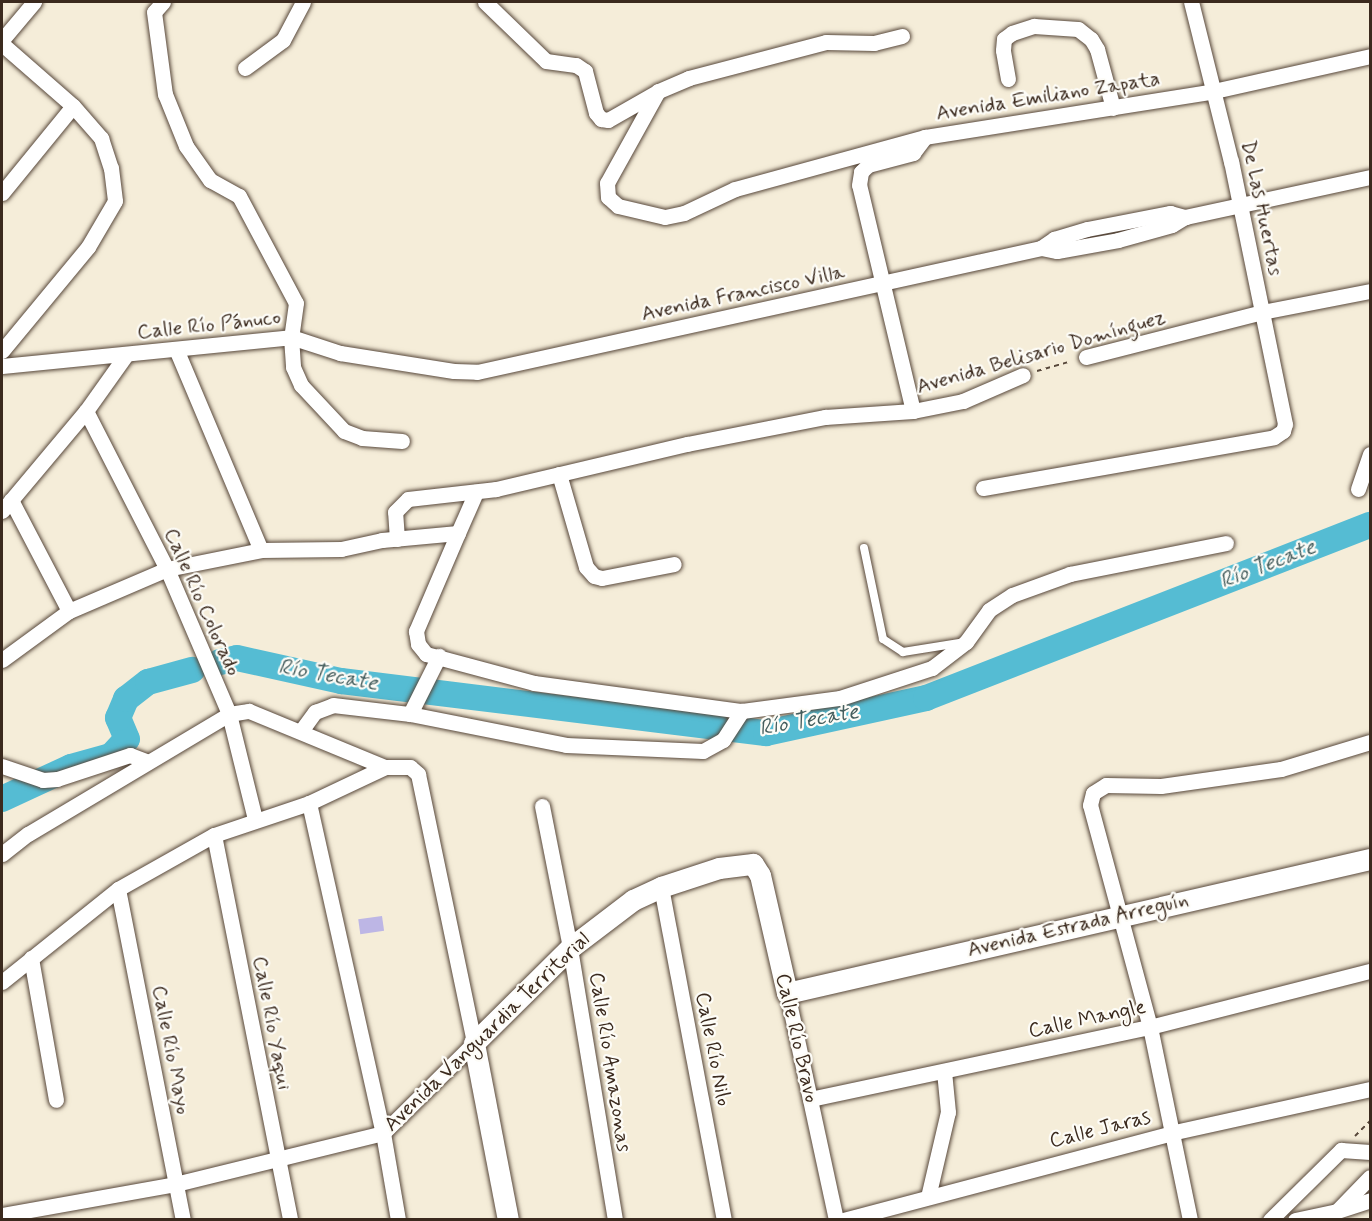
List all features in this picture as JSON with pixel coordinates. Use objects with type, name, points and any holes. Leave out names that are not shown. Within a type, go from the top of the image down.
[{"type":"street","points":[[2,351],[88,247],[115,201],[111,168],[101,138],[73,106],[2,42],[34,2]]},
{"type":"street","points":[[245,68],[283,40],[303,2]]},
{"type":"street","points":[[485,2],[546,61],[576,65],[585,71],[596,113],[601,119],[608,120],[658,91],[689,78],[826,42],[874,43],[902,36]]},
{"type":"street","name":"De Las Huertas","points":[[984,488],[1274,437],[1285,424],[1240,206],[1191,2]]},
{"type":"street","points":[[158,7],[165,94],[186,146],[210,180],[239,195],[296,303],[291,337],[293,367],[301,385],[328,418],[362,438],[402,441]]},
{"type":"street","points":[[1008,79],[1003,50],[1004,39],[1012,33],[1034,26],[1078,29],[1091,39],[1097,49],[1113,108]]},
{"type":"street","name":"Avenida Emiliano Zapata","points":[[658,91],[607,183],[608,197],[618,206],[665,217],[684,213],[735,189],[925,137],[1214,91],[1371,56]]},
{"type":"street","points":[[2,193],[73,106]]},
{"type":"street","points":[[913,411],[859,185],[861,172],[868,165],[913,153],[925,137]]},
{"type":"street","name":"Avenida Francisco Villa","points":[[454,371],[477,372],[882,284],[1041,248],[1054,239],[1087,229],[1170,213],[1185,217],[1371,177]]},
{"type":"street","name":"Avenida Belisario Domínguez","points":[[1086,357],[1262,312],[1371,291]]},
{"type":"street","name":"Calle Río Pánuco","points":[[2,366],[291,337],[340,353],[454,371]]},
{"type":"street","points":[[176,349],[261,550]]},
{"type":"street","points":[[69,611],[6,506],[87,411],[126,355]]},
{"type":"street","name":"Avenida Belisario Domínguez","points":[[397,539],[395,512],[408,499],[476,492],[825,417],[913,411],[963,401],[1023,375]]},
{"type":"street","name":"Calle Río Colorado","points":[[87,411],[167,570],[229,714],[255,819]]},
{"type":"street","points":[[1358,489],[1371,454]]},
{"type":"street","points":[[559,474],[586,567],[594,576],[602,578],[674,564]]},
{"type":"street","points":[[476,492],[416,631],[418,644],[426,654],[534,683],[742,711],[840,698],[932,668],[966,642],[989,610],[1012,595],[1070,574],[1226,543]]},
{"type":"street","points":[[2,660],[69,611],[167,570],[261,550],[342,549],[397,539],[458,533]]},
{"type":"street","points":[[410,714],[439,657]]},
{"type":"street","points":[[301,731],[315,712],[333,705],[410,714],[567,745],[703,751],[723,740],[742,711]]},
{"type":"street","points":[[2,854],[28,834],[229,714],[249,711],[385,767],[410,767],[418,774],[508,1220]]},
{"type":"street","points":[[1190,1220],[1175,1132],[1150,1027],[1090,805],[1094,793],[1106,785],[1161,786],[1281,769],[1371,742]]},
{"type":"street","points":[[2,766],[43,780],[57,779],[130,755],[148,762]]},
{"type":"street","points":[[2,982],[118,889],[214,836],[255,819],[309,803],[385,767]]},
{"type":"street","points":[[309,803],[383,1132],[398,1220]]},
{"type":"street","name":"Calle Río Amazonas","points":[[542,806],[570,948],[615,1220]]},
{"type":"street","name":"Calle Río Yaqui","points":[[214,836],[290,1220]]},
{"type":"street","name":"Avenida Estrada Arreguín","points":[[787,993],[1371,859]]},
{"type":"street","name":"Avenida Vanguardia Territorial","points":[[2,1215],[176,1184],[277,1156],[383,1132],[570,948],[633,900],[688,876],[748,862]]},
{"type":"street","name":"Calle Río Bravo","points":[[748,862],[760,875],[836,1220]]},
{"type":"street","name":"Calle Río Nilo","points":[[661,887],[724,1220]]},
{"type":"street","name":"Calle Río Mayo","points":[[118,889],[183,1220]]},
{"type":"street","points":[[31,958],[56,1100]]},
{"type":"street","name":"Calle Mangle","points":[[810,1099],[1150,1027],[1371,971]]},
{"type":"street","points":[[928,1197],[948,1112],[944,1071]]},
{"type":"street","name":"Calle Jaras","points":[[843,1220],[1175,1132],[1371,1089]]},
{"type":"street","points":[[1270,1220],[1341,1150],[1371,1152]]},
{"type":"street","points":[[1337,1211],[1371,1177]]},
{"type":"street","points":[[1295,1220],[1337,1211],[1371,1200]]},
{"type":"lane","points":[[864,548],[883,639],[893,648],[903,652],[966,642]]},
{"type":"path","name":"Avenida Belisario Domínguez","points":[[1023,375],[1086,357]]},
{"type":"building","points":[[382,916],[384,931],[360,934],[358,919]]},
{"type":"waterway","name":"Río Tecate","points":[[220,662],[237,658],[341,681],[766,733],[926,698],[1370,525]]},
{"type":"waterway","name":"Río Tecate","points":[[2,799],[71,767],[111,756],[127,739],[118,718],[126,699],[148,682],[192,670]]}]
